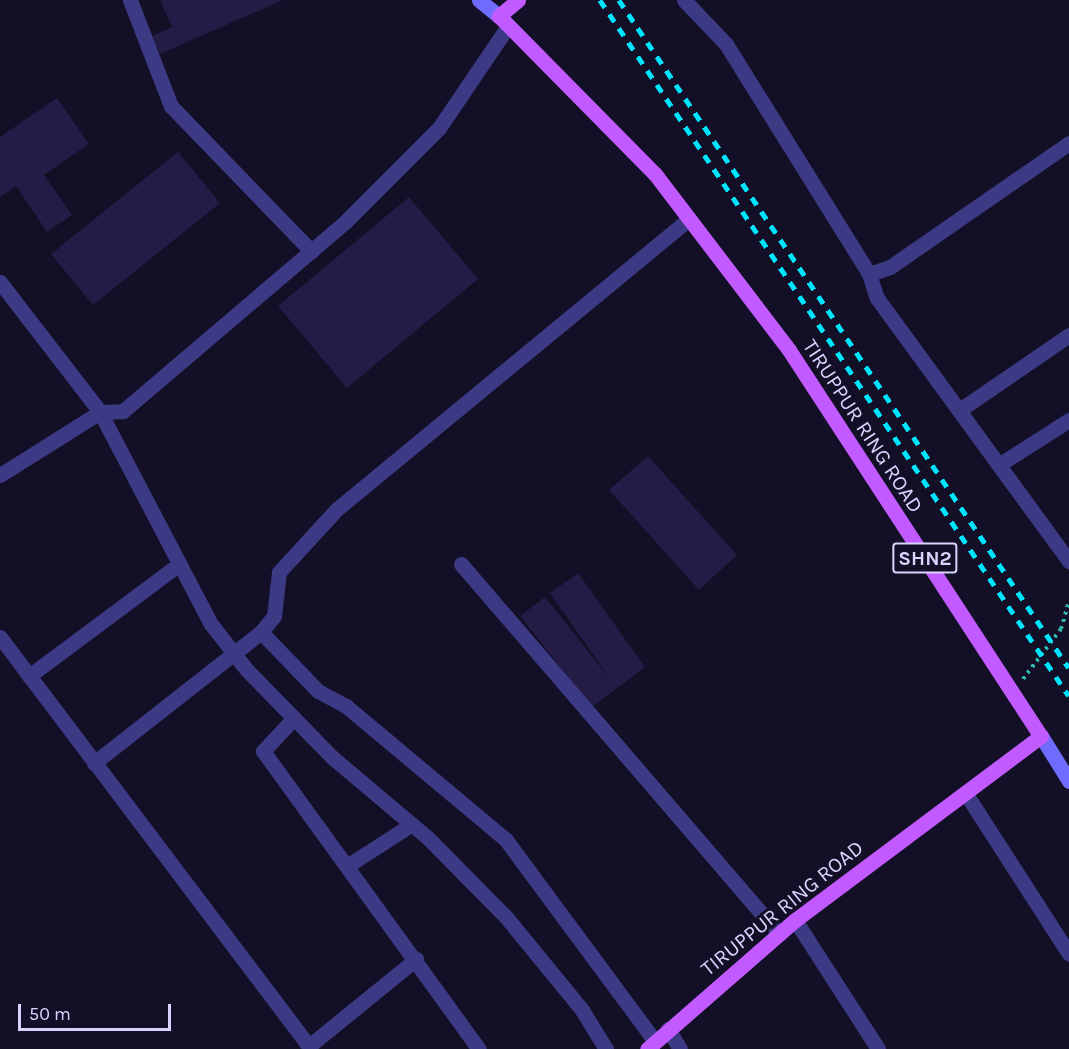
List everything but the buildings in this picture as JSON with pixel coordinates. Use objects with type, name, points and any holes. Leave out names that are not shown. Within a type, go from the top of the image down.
[{"type":"main road","points":[[478,0],[504,21],[518,0]]},
{"type":"main road","name":"TIRUPPUR RING ROAD","points":[[504,21],[655,174],[789,350],[1041,736],[795,920],[651,1045]]},
{"type":"main road","points":[[1041,736],[1069,781]]},
{"type":"street","points":[[130,0],[171,106],[311,251]]},
{"type":"street","points":[[684,0],[726,44],[870,274],[877,298],[961,409],[1069,561]]},
{"type":"street","points":[[0,475],[100,412],[123,411],[311,251],[439,128],[504,21]]},
{"type":"street","points":[[870,274],[890,267],[1069,143]]},
{"type":"street","points":[[94,763],[261,632],[274,616],[279,572],[337,509],[689,219]]},
{"type":"street","points":[[0,282],[100,412],[210,624],[234,655],[294,718],[412,824],[506,917],[582,1010],[606,1049]]},
{"type":"street","points":[[961,409],[1069,335]]},
{"type":"street","points":[[1000,464],[1069,420]]},
{"type":"street","points":[[29,676],[179,564]]},
{"type":"street","points":[[460,564],[779,934]]},
{"type":"street","points":[[261,632],[318,691],[346,706],[506,840],[651,1045]]},
{"type":"street","points":[[0,637],[310,1048],[416,959]]},
{"type":"street","points":[[294,718],[263,751],[416,959],[479,1049]]},
{"type":"street","points":[[966,794],[1069,954]]},
{"type":"street","points":[[347,866],[412,824]]},
{"type":"street","points":[[795,920],[878,1049]]},
{"type":"street","points":[[668,1029],[680,1049]]},
{"type":"path","points":[[1011,690],[1043,658],[1061,629],[1069,602]]},
{"type":"railway","points":[[600,0],[1069,696]]},
{"type":"railway","points":[[619,0],[1069,668]]}]
